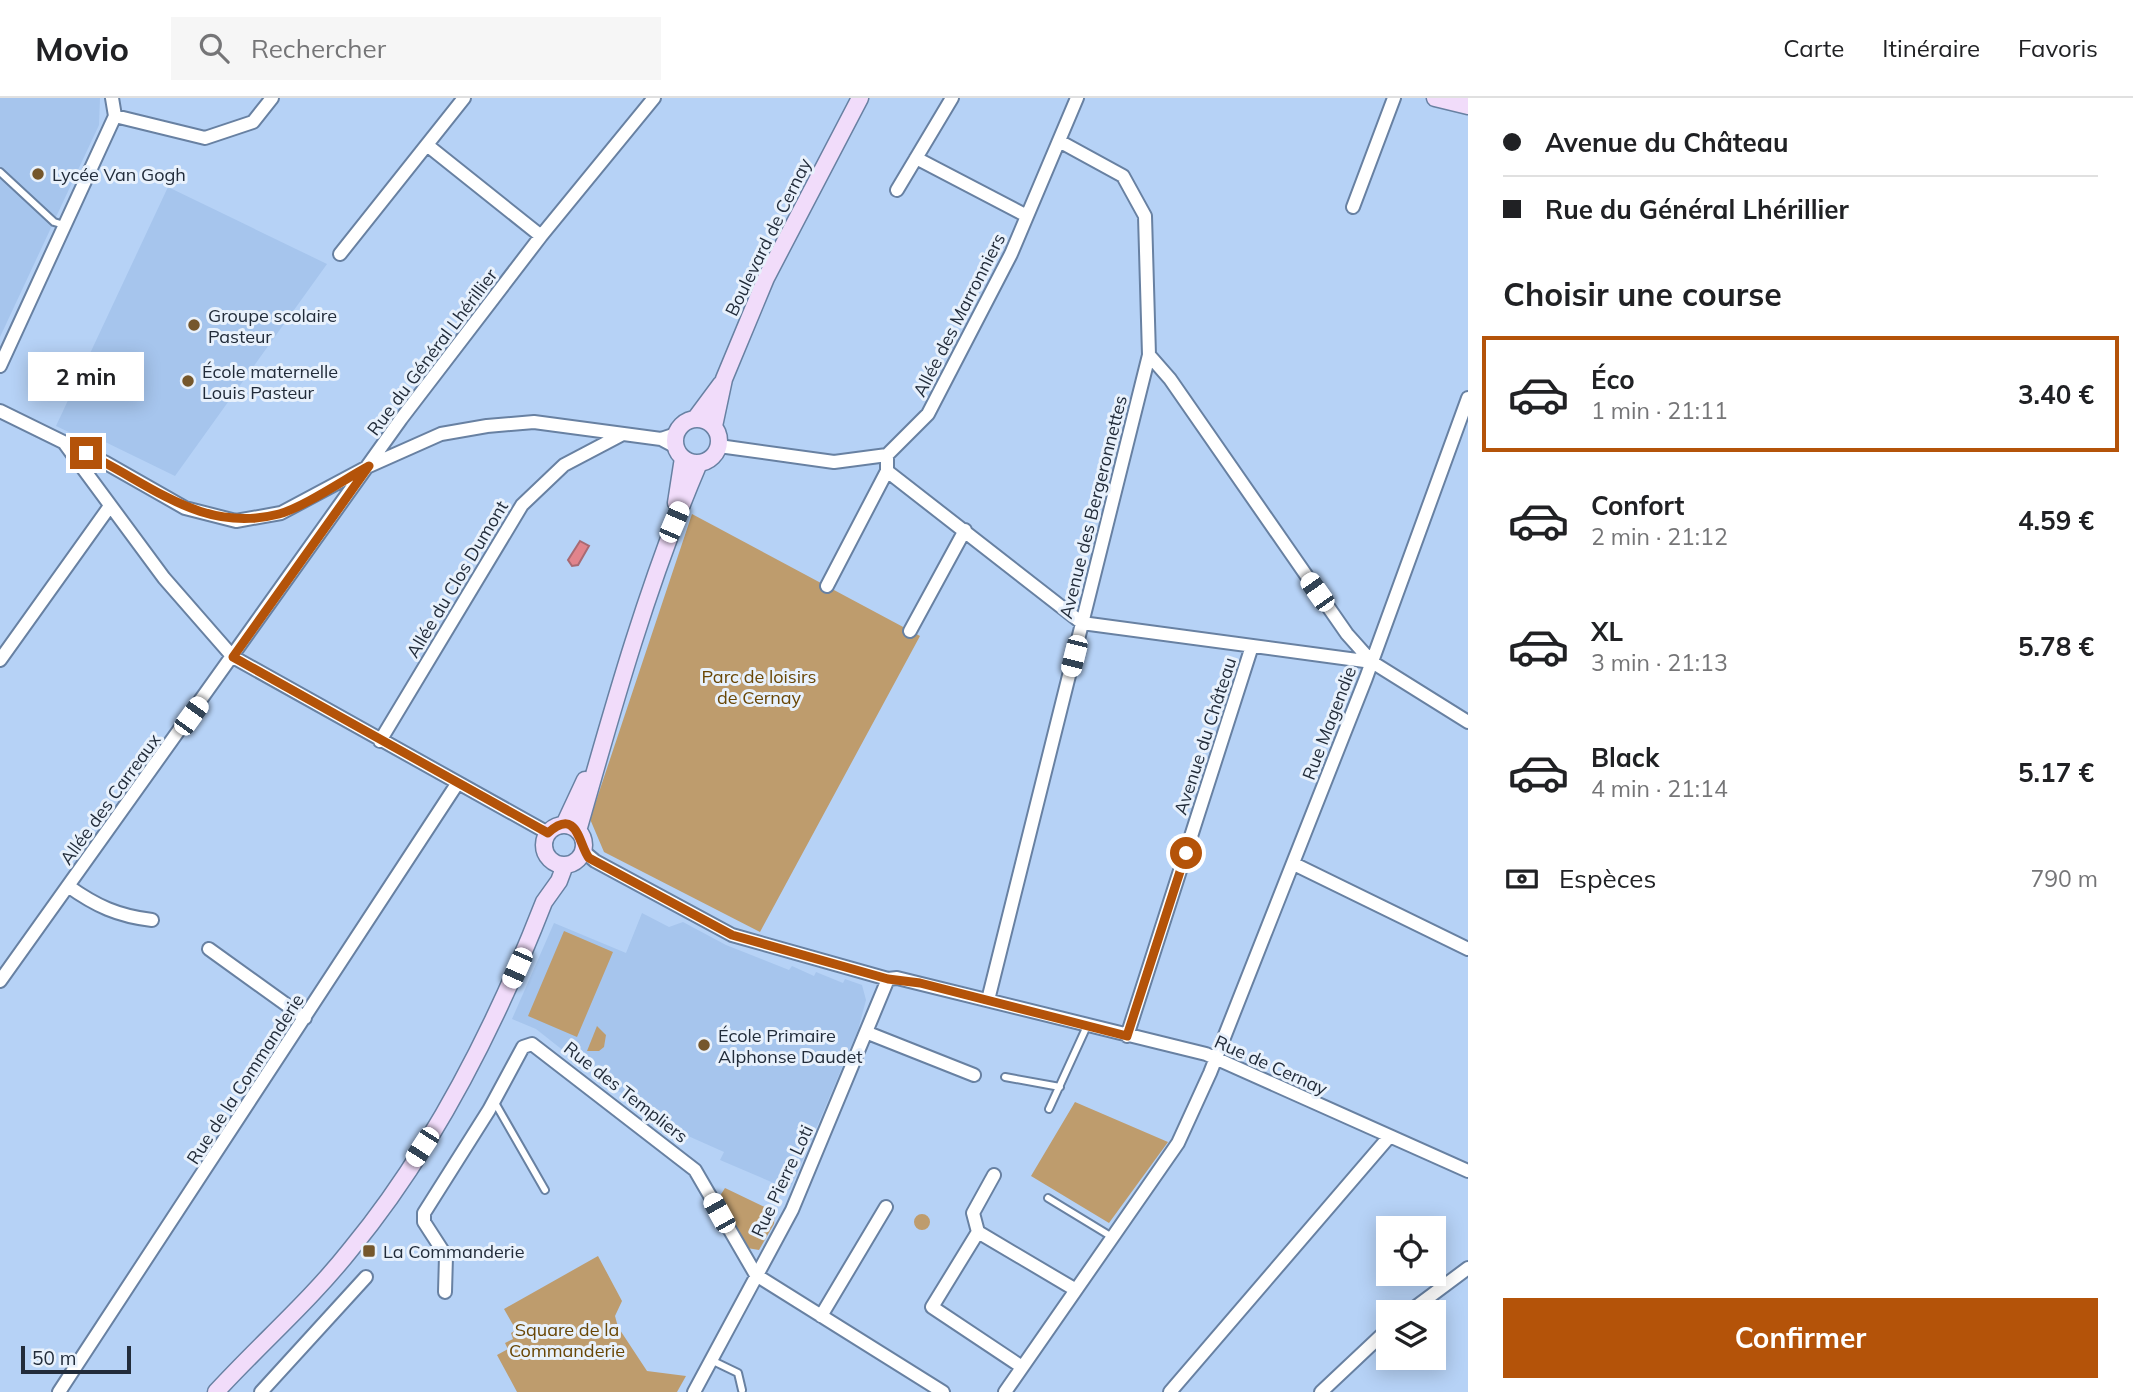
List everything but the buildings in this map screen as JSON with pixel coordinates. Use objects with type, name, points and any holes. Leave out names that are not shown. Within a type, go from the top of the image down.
[{"type":"street","points":[[0,366],[115,116],[112,98]]},
{"type":"street","points":[[115,116],[205,138],[253,122],[272,98]]},
{"type":"street","points":[[340,254],[464,98]]},
{"type":"street","name":"Rue du Général Lhérillier","points":[[0,411],[139,480],[185,508],[236,520],[281,513],[369,466],[401,419],[541,236],[654,98]]},
{"type":"street","name":"Boulevard de Cernay","points":[[714,426],[724,379],[766,278],[852,106],[860,98]]},
{"type":"street","points":[[897,190],[951,98]]},
{"type":"street","name":"Allée des Marronniers","points":[[887,455],[929,414],[1011,254],[1077,98]]},
{"type":"street","points":[[1353,207],[1394,98]]},
{"type":"street","points":[[1435,98],[1468,106]]},
{"type":"street","name":"Avenue des Bergeronnettes","points":[[988,1000],[1149,355],[1145,216],[1124,176],[1059,141]]},
{"type":"street","points":[[427,145],[541,236]]},
{"type":"street","points":[[916,158],[1027,216]]},
{"type":"street","points":[[1149,355],[1170,379],[1347,634],[1372,662],[1468,722]]},
{"type":"street","name":"Boulevard de Cernay","points":[[695,419],[724,379]]},
{"type":"street","name":"Rue Magendie","points":[[1005,1392],[1178,1143],[1217,1059],[1294,864],[1372,662],[1468,398]]},
{"type":"street","points":[[571,828],[594,767],[674,522],[699,463],[712,458],[719,446],[714,426],[695,419],[684,424],[674,444],[674,522]]},
{"type":"street","points":[[369,466],[441,435],[487,426],[534,422],[674,444],[699,463]]},
{"type":"street","name":"Allée du Clos Dumont","points":[[380,741],[523,505],[564,465],[621,435]]},
{"type":"street","points":[[65,444],[164,578],[233,657],[548,833],[571,828]]},
{"type":"street","points":[[719,446],[834,462],[887,455],[887,471],[827,586]]},
{"type":"street","name":"Allée des Carreaux","points":[[1,978],[369,466]]},
{"type":"street","points":[[887,471],[1082,623],[1372,662]]},
{"type":"street","points":[[0,660],[110,506]]},
{"type":"street","points":[[910,631],[965,530]]},
{"type":"street","name":"Avenue du Château","points":[[1127,1036],[1252,646]]},
{"type":"street","name":"Rue de la Commanderie","points":[[59,1392],[457,784]]},
{"type":"street","points":[[558,863],[579,859],[583,851],[583,840],[571,828]]},
{"type":"street","points":[[548,833],[544,846],[558,863]]},
{"type":"street","name":"Rue de Cernay","points":[[583,851],[595,861],[732,935],[888,979],[897,978],[988,1000],[1217,1059],[1468,1171]]},
{"type":"street","points":[[207,1392],[220,1387],[298,1312],[387,1201],[475,1058],[544,902],[558,863]]},
{"type":"street","points":[[1294,864],[1468,949]]},
{"type":"street","points":[[68,886],[94,905],[122,916],[152,920]]},
{"type":"street","points":[[209,949],[305,1018]]},
{"type":"street","name":"Rue Pierre Loti","points":[[694,1392],[792,1210],[814,1146],[868,1033],[888,979]]},
{"type":"street","points":[[868,1033],[975,1075]]},
{"type":"street","name":"Rue des Templiers","points":[[445,1292],[446,1256],[424,1222],[424,1213],[494,1101],[523,1047],[532,1044],[543,1049],[695,1170],[755,1275]]},
{"type":"street","points":[[1170,1392],[1389,1137]]},
{"type":"street","points":[[994,1175],[972,1213],[978,1232],[1076,1290]]},
{"type":"street","points":[[821,1316],[886,1207]]},
{"type":"street","points":[[978,1232],[932,1307],[1022,1367]]},
{"type":"street","points":[[1425,1300],[1468,1268]]},
{"type":"street","points":[[755,1275],[943,1392]]},
{"type":"street","points":[[261,1392],[366,1277]]},
{"type":"street","points":[[1321,1392],[1376,1340]]},
{"type":"lane","points":[[0,173],[54,222],[64,225]]},
{"type":"lane","points":[[1049,1109],[1087,1026]]},
{"type":"lane","points":[[1005,1077],[1060,1087]]},
{"type":"lane","points":[[494,1101],[545,1190]]},
{"type":"lane","points":[[1048,1198],[1112,1237]]},
{"type":"lane","points":[[711,1360],[738,1373],[742,1390]]},
{"type":"shaded area","name":"Lycée Van Gogh","points":[[0,98],[100,98],[99,125],[0,337]]},
{"type":"shaded area","name":"Groupe scolaire Pasteur","points":[[168,187],[327,264],[175,476],[97,438],[94,444],[56,426]]},
{"type":"shaded area","points":[[580,541],[589,546],[578,565],[572,566],[568,560]]},
{"type":"shaded area","name":"École Primaire Alphonse Daudet","points":[[642,913],[669,927],[683,922],[726,945],[789,970],[792,966],[814,976],[816,972],[843,983],[845,979],[862,985],[866,1000],[858,1030],[790,1190],[720,1160],[724,1152],[659,1123],[661,1115],[625,1099],[626,1095],[609,1087],[610,1083],[594,1075],[595,1070],[574,1059],[536,1029],[512,1019],[554,923],[626,953]]},
{"type":"green space","name":"Parc de loisirs de Cernay","points":[[692,514],[920,636],[760,932],[604,852],[590,819]]},
{"type":"green space","points":[[564,931],[613,952],[577,1037],[528,1016]]},
{"type":"green space","points":[[597,1026],[606,1035],[604,1047],[599,1051],[587,1051]]},
{"type":"green space","points":[[1075,1102],[1168,1142],[1109,1223],[1031,1176]]},
{"type":"green space","points":[[725,1188],[775,1212],[774,1224],[759,1250],[747,1248],[718,1199]]},
{"type":"green space","points":[[922,1214],[928,1216],[928,1228],[922,1230],[916,1228],[914,1222],[916,1216]]},
{"type":"green space","name":"Square de la Commanderie","points":[[598,1256],[622,1301],[615,1316],[618,1327],[647,1371],[686,1376],[677,1392],[517,1392],[497,1355],[508,1349],[505,1343],[513,1339],[511,1333],[516,1330],[504,1309]]},
{"type":"place","name":"Lycée Van Gogh","points":[[38,174]]},
{"type":"place","name":"Groupe scolaire Pasteur","points":[[194,325]]},
{"type":"place","name":"École maternelle Louis Pasteur","points":[[188,381]]},
{"type":"place","name":"École Primaire Alphonse Daudet","points":[[704,1045]]},
{"type":"place","name":"La Commanderie","points":[[369,1251]]},
{"type":"route","points":[[86,453],[139,480],[185,508],[212,517],[236,520],[281,513],[369,466],[233,657],[548,833],[559,826],[573,828],[581,835],[583,851],[589,858],[732,935],[888,979],[897,978],[920,983],[1127,1036],[1186,853]]}]
